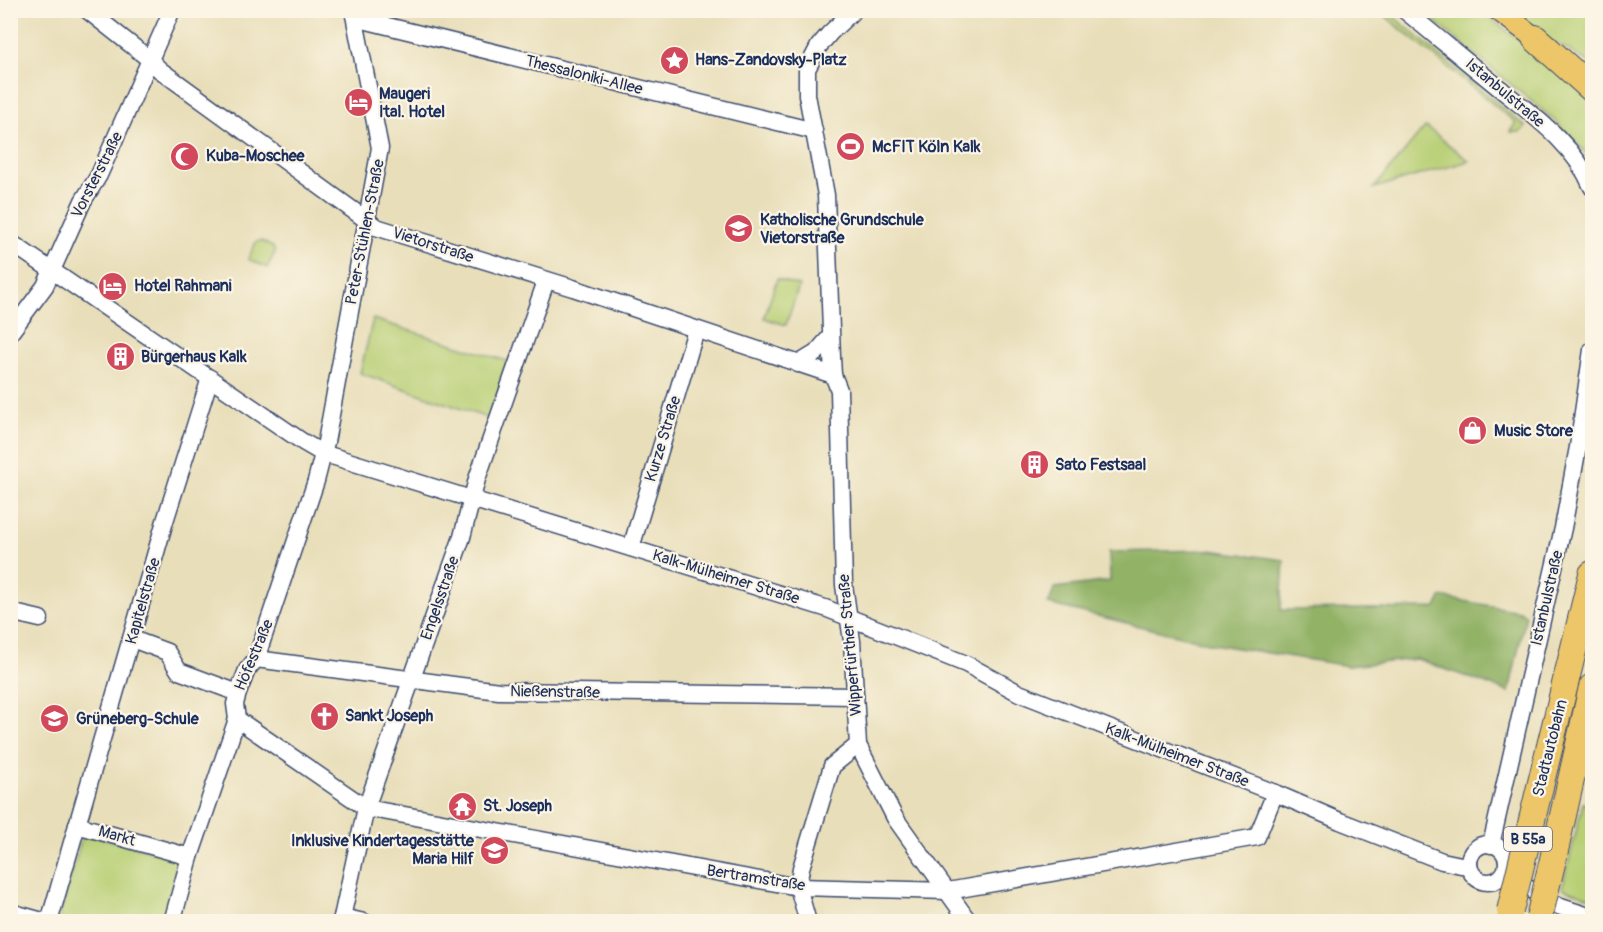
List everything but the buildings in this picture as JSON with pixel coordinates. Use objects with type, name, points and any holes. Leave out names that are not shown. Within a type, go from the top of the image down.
[{"type":"highway","points":[[1535,38],[1593,73]]},
{"type":"highway","points":[[1535,38],[1593,89]]},
{"type":"highway","name":"Stadtautobahn","points":[[1508,916],[1593,574]]},
{"type":"highway","name":"Stadtautobahn","points":[[1539,920],[1593,687]]},
{"type":"highway","points":[[1554,855],[1593,747]]},
{"type":"main road","points":[[1498,10],[1535,38]]},
{"type":"street","name":"Vietorstraße","points":[[87,10],[151,60],[160,70],[376,227],[573,288],[833,375]]},
{"type":"street","name":"Vorsterstraße","points":[[10,333],[45,286],[83,201],[99,175],[172,10]]},
{"type":"street","name":"Wipperfürther Straße","points":[[854,10],[830,33],[811,58],[807,69],[807,95],[826,195],[830,337],[833,375],[839,390],[844,585],[852,641],[858,745],[895,818],[969,921]]},
{"type":"street","name":"Istanbulstraße","points":[[1404,10],[1547,127],[1585,169],[1593,187]]},
{"type":"street","name":"Thessaloniki-Allee","points":[[354,14],[814,131]]},
{"type":"street","name":"Peter-Stühlen-Straße","points":[[322,453],[326,442],[380,148],[354,14]]},
{"type":"street","name":"Kalk-Mülheimer Straße","points":[[10,242],[322,453],[825,608],[966,664],[1018,693],[1442,861],[1461,865],[1469,864]]},
{"type":"street","name":"Engelsstraße","points":[[337,920],[366,808],[462,537],[481,468],[546,281]]},
{"type":"street","name":"Kurze Straße","points":[[631,548],[696,330]]},
{"type":"street","points":[[798,364],[816,353],[830,337]]},
{"type":"street","name":"Istanbulstraße","points":[[1491,845],[1563,528],[1593,350]]},
{"type":"street","name":"Kapitelstraße","points":[[77,825],[165,521],[210,378]]},
{"type":"street","name":"Höfestraße","points":[[190,857],[237,719],[235,704],[238,693],[247,670],[256,658],[316,481],[322,453]]},
{"type":"street","points":[[10,612],[40,619]]},
{"type":"street","points":[[132,639],[167,652],[179,671],[238,693]]},
{"type":"street","name":"Nießenstraße","points":[[256,658],[499,692],[855,696]]},
{"type":"street","name":"Bertramstraße","points":[[237,719],[366,808],[798,887],[948,891],[1257,837],[1275,793]]},
{"type":"street","points":[[808,921],[798,887],[801,868],[832,766],[858,745]]},
{"type":"street","name":"Markt","points":[[48,921],[77,825],[190,857]]},
{"type":"street","points":[[1491,845],[1499,848],[1503,853],[1506,866],[1496,880],[1485,882],[1474,876],[1469,864],[1471,854],[1475,849],[1491,845]]},
{"type":"street","points":[[172,921],[190,857]]},
{"type":"street","points":[[1503,873],[1558,906],[1593,917]]},
{"type":"street","points":[[10,912],[48,921]]},
{"type":"street","points":[[337,920],[364,921]]},
{"type":"green space","points":[[1379,11],[1387,11],[1526,127],[1520,132],[1511,132],[1516,123]]},
{"type":"green space","points":[[1422,11],[1481,11],[1565,74],[1592,103],[1592,164],[1583,150],[1553,119]]},
{"type":"green space","points":[[1509,11],[1592,11],[1592,64],[1535,31]]},
{"type":"green space","points":[[1425,127],[1469,161],[1374,188]]},
{"type":"green space","points":[[261,241],[273,247],[275,252],[267,268],[248,259],[256,242]]},
{"type":"green space","points":[[777,279],[799,286],[786,325],[764,318]]},
{"type":"green space","points":[[373,319],[510,362],[490,419],[360,373]]},
{"type":"green space","points":[[1210,550],[1284,560],[1281,610],[1436,608],[1441,597],[1519,611],[1526,615],[1509,692],[1417,659],[1348,666],[1213,644],[1048,604],[1055,588],[1110,581],[1109,552]]},
{"type":"green space","points":[[1583,803],[1592,806],[1592,898],[1562,888]]},
{"type":"green space","points":[[83,833],[182,859],[166,921],[58,922]]},
{"type":"place","name":"Hans-Zandovsky-Platz","points":[[674,60]]},
{"type":"place","name":"Maugeri Ital. Hotel","points":[[358,103]]},
{"type":"place","name":"McFIT Köln Kalk","points":[[851,147]]},
{"type":"place","name":"Kuba-Moschee","points":[[185,156]]},
{"type":"place","name":"Katholische Grundschule Vietorstraße","points":[[739,229]]},
{"type":"place","name":"Hotel Rahmani","points":[[113,286]]},
{"type":"place","name":"Bürgerhaus Kalk","points":[[120,357]]},
{"type":"place","name":"Music Store","points":[[1473,431]]},
{"type":"place","name":"Sato Festsaal","points":[[1034,465]]},
{"type":"place","name":"Sankt Joseph","points":[[324,716]]},
{"type":"place","name":"Grüneberg-Schule","points":[[55,719]]},
{"type":"place","name":"St. Joseph","points":[[462,806]]},
{"type":"place","name":"Inklusive Kindertagesstätte Maria Hilf","points":[[495,850]]}]
